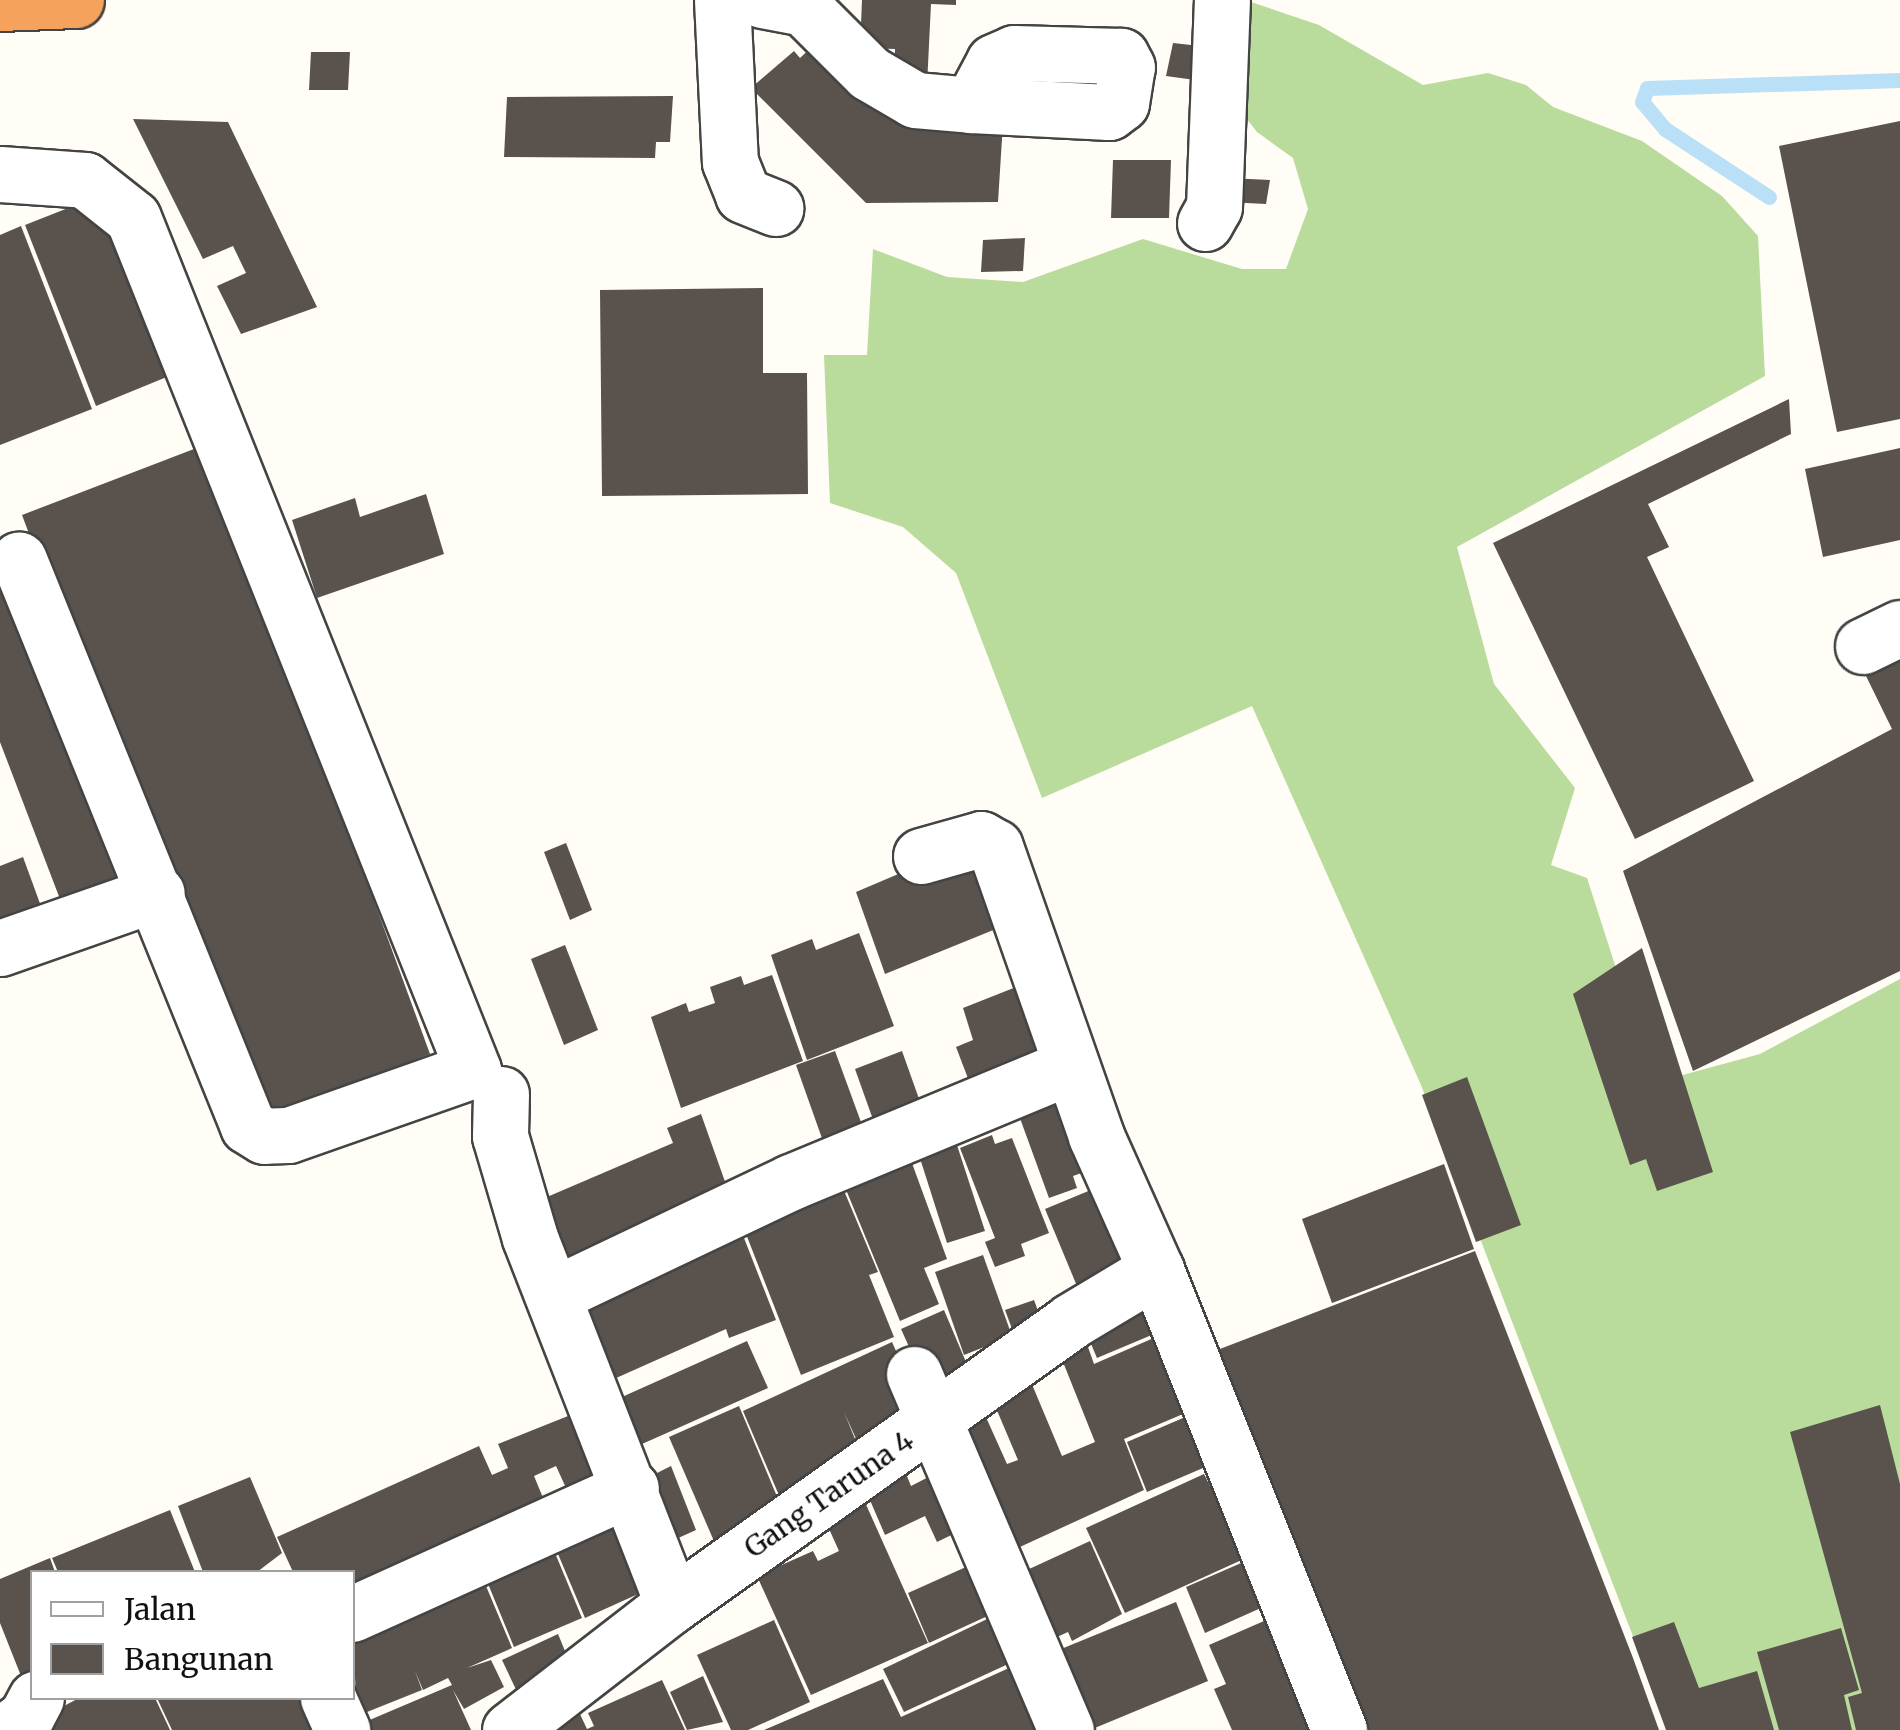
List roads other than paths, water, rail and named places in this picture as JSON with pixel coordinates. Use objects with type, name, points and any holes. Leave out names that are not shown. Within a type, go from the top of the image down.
[{"type":"highway","points":[[0,3],[76,0]]},
{"type":"street","points":[[722,0],[730,162],[743,195],[774,208]]},
{"type":"street","points":[[762,0],[804,8],[899,94],[970,105]]},
{"type":"street","points":[[1204,223],[1214,207],[1222,0]]},
{"type":"street","points":[[0,174],[85,180],[132,218],[474,1070],[288,1134],[257,1132],[244,1118],[157,893],[19,560]]},
{"type":"street","points":[[921,856],[981,838],[995,847],[1071,1066],[1339,1730]]},
{"type":"street","points":[[0,948],[157,893]]},
{"type":"street","points":[[553,1295],[790,1182],[1071,1066]]},
{"type":"street","points":[[501,1094],[500,1136],[553,1295],[631,1488],[672,1604]]},
{"type":"street","name":"Gang Taruna 4","points":[[510,1730],[672,1604],[924,1397],[1156,1270]]},
{"type":"street","points":[[924,1397],[1066,1730]]},
{"type":"street","points":[[355,1613],[631,1488]]},
{"type":"street","points":[[8,1730],[26,1718],[35,1700]]},
{"type":"street","points":[[329,1700],[342,1730]]},
{"type":"waterway","points":[[1769,197],[1665,129],[1642,102],[1647,88],[1900,80]]}]
